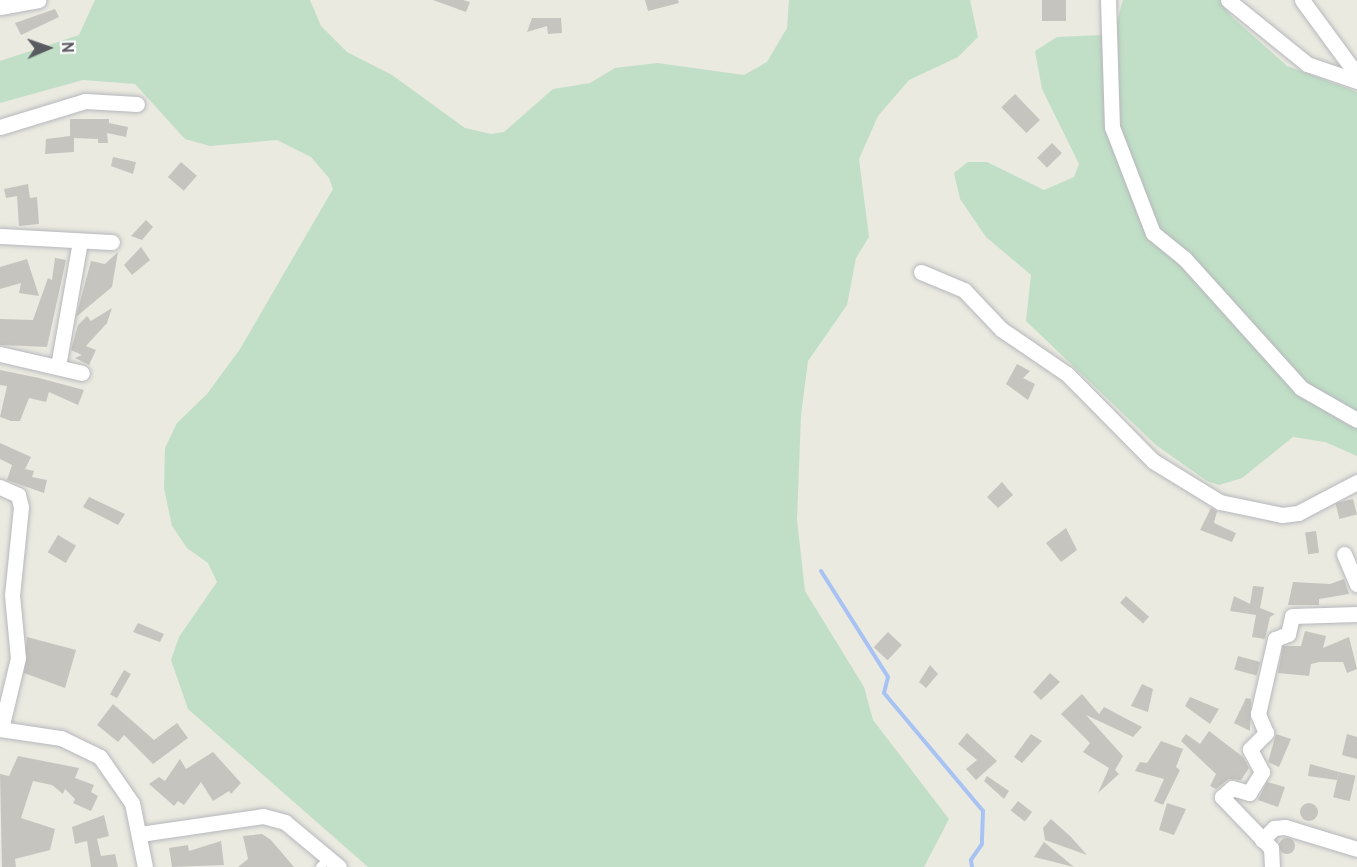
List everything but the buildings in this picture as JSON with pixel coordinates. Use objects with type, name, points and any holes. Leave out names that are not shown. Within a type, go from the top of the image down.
[{"type":"street","points":[[0,7],[38,0]]},
{"type":"street","points":[[1108,0],[1112,127],[1153,233],[1185,259],[1301,388],[1357,420]]},
{"type":"street","points":[[1228,0],[1307,64],[1357,81]]},
{"type":"street","points":[[1302,0],[1357,75]]},
{"type":"street","points":[[0,127],[85,101],[136,104]]},
{"type":"street","points":[[0,236],[112,242]]},
{"type":"street","points":[[58,366],[80,241]]},
{"type":"street","points":[[921,272],[963,290],[1001,329],[1066,374],[1153,460],[1220,502],[1282,515],[1298,513],[1357,482]]},
{"type":"street","points":[[0,354],[82,373]]},
{"type":"street","points":[[0,486],[18,495],[21,507],[12,595],[18,658],[0,729],[61,738],[100,757],[125,788],[140,834],[145,867]]},
{"type":"street","points":[[1344,554],[1357,584]]},
{"type":"street","points":[[1272,867],[1271,848],[1221,797],[1232,788],[1249,793],[1262,772],[1250,749],[1266,733],[1258,714],[1275,639],[1288,634],[1292,616],[1357,614]]},
{"type":"street","points":[[140,834],[263,816],[285,822],[329,864]]},
{"type":"street","points":[[1262,840],[1274,828],[1285,827],[1357,849]]},
{"type":"green space","points":[[95,0],[310,0],[321,26],[347,52],[392,75],[465,128],[491,134],[504,132],[553,89],[590,83],[615,68],[657,63],[744,75],[767,62],[787,28],[789,0],[970,0],[978,37],[958,57],[909,80],[878,116],[859,159],[869,237],[856,258],[847,305],[808,361],[801,415],[797,520],[805,591],[864,687],[873,720],[949,819],[924,867],[368,867],[188,709],[171,660],[179,637],[217,582],[208,563],[187,548],[172,526],[164,488],[165,448],[177,423],[207,394],[240,349],[333,189],[329,178],[311,157],[277,140],[210,146],[185,139],[135,84],[83,80],[0,103],[0,61],[79,35]]},
{"type":"green space","points":[[1123,0],[1220,0],[1231,16],[1287,66],[1357,92],[1357,456],[1325,442],[1293,437],[1242,478],[1219,485],[1207,481],[1156,445],[1026,321],[1031,275],[986,237],[960,199],[954,173],[968,162],[987,162],[1044,190],[1074,177],[1079,164],[1042,89],[1035,51],[1057,37],[1102,35],[1117,22]]},
{"type":"waterway","points":[[821,571],[888,677],[884,693],[983,811],[982,844],[971,860],[972,867]]}]
